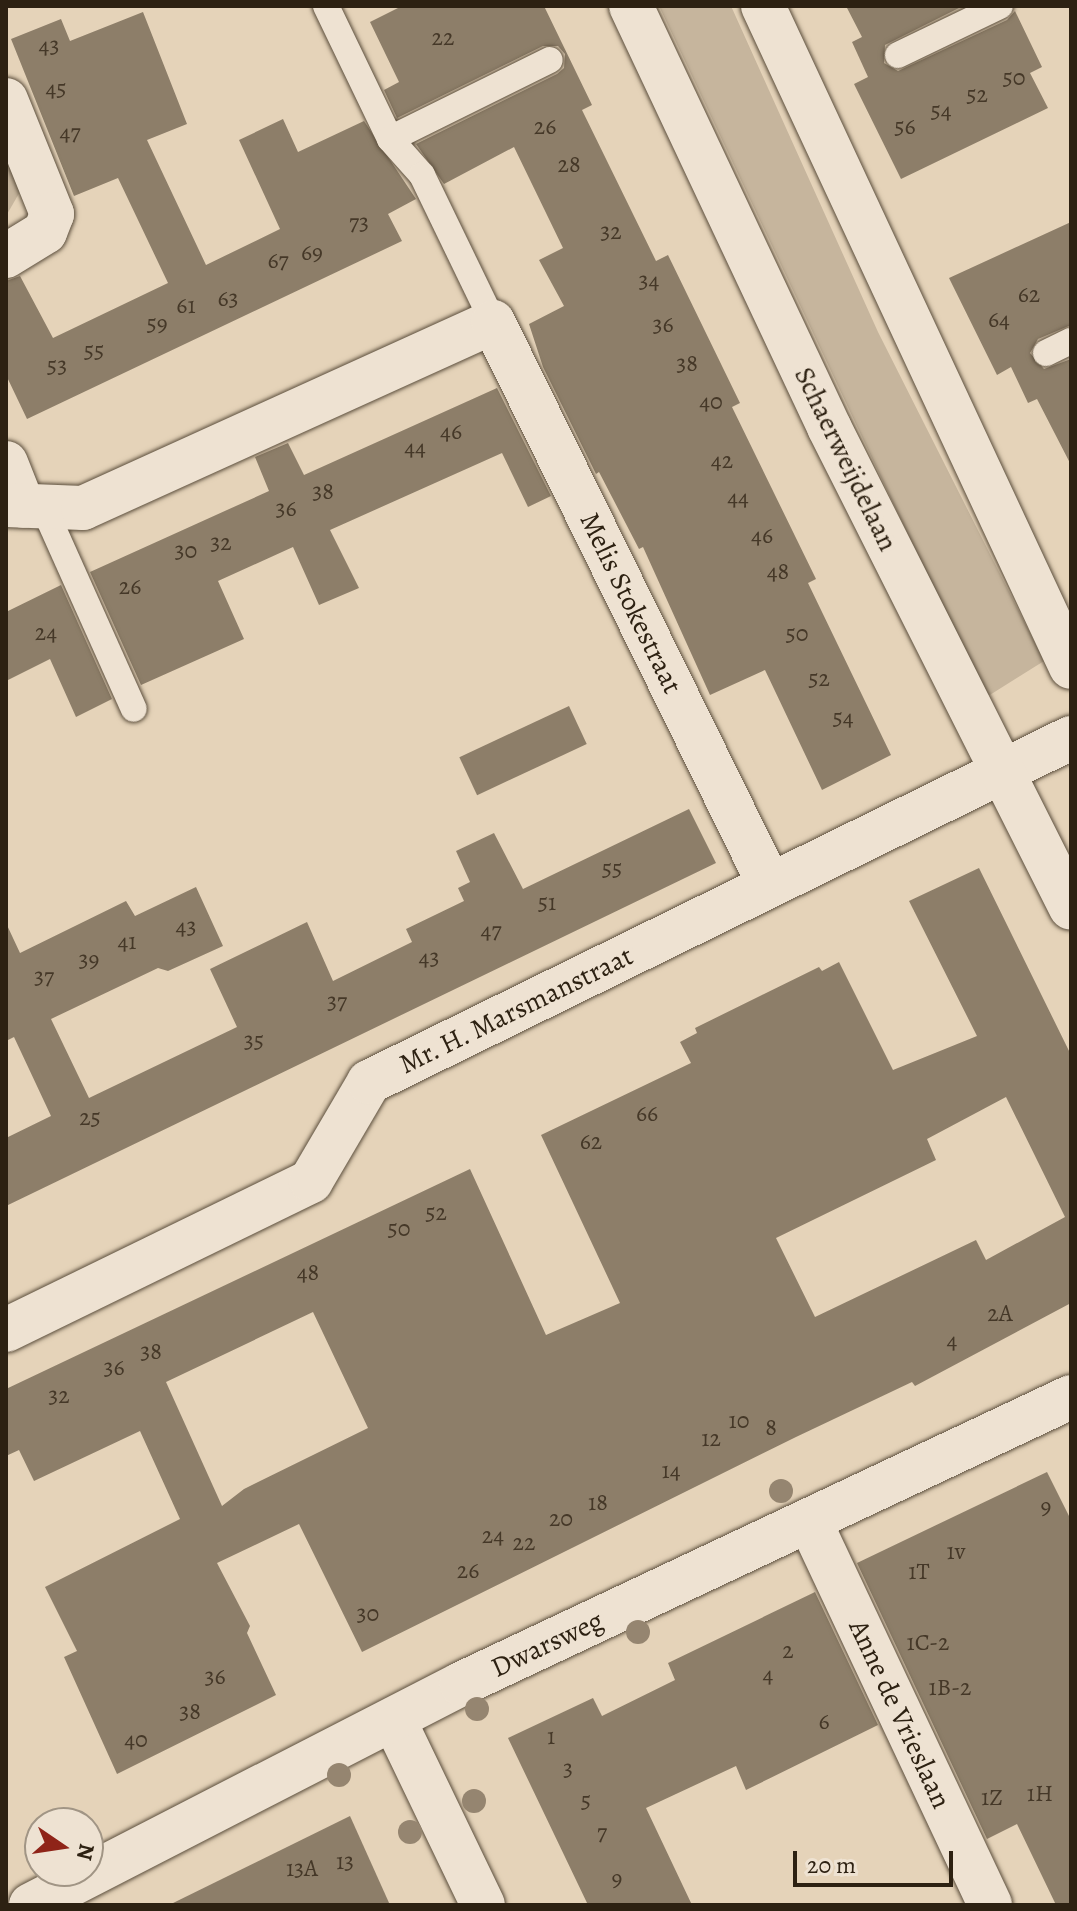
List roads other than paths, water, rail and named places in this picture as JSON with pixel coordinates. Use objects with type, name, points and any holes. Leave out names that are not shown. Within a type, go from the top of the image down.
[{"type":"street","name":"Schaerweijdelaan","points":[[631,6],[829,427],[1071,908]]},
{"type":"street","points":[[763,6],[1071,667]]},
{"type":"street","points":[[6,100],[52,214],[45,232],[6,256]]},
{"type":"street","points":[[6,463],[24,506],[83,508],[493,322]]},
{"type":"street","name":"Melis Stokestraat","points":[[493,322],[769,884]]},
{"type":"street","name":"Mr. H. Marsmanstraat","points":[[6,1330],[311,1181],[369,1082],[1071,738]]},
{"type":"street","name":"Dwarsweg","points":[[31,1905],[461,1684],[1071,1397]]},
{"type":"street","name":"Anne de Vrieslaan","points":[[810,1522],[990,1905]]},
{"type":"street","points":[[394,1720],[483,1905]]},
{"type":"lane","name":"Melis Stokestraat","points":[[326,6],[390,139],[422,175],[493,322]]},
{"type":"lane","points":[[898,55],[1000,6]]},
{"type":"lane","points":[[390,139],[550,60]]},
{"type":"lane","points":[[1046,353],[1071,341]]},
{"type":"lane","points":[[24,506],[134,709]]}]
